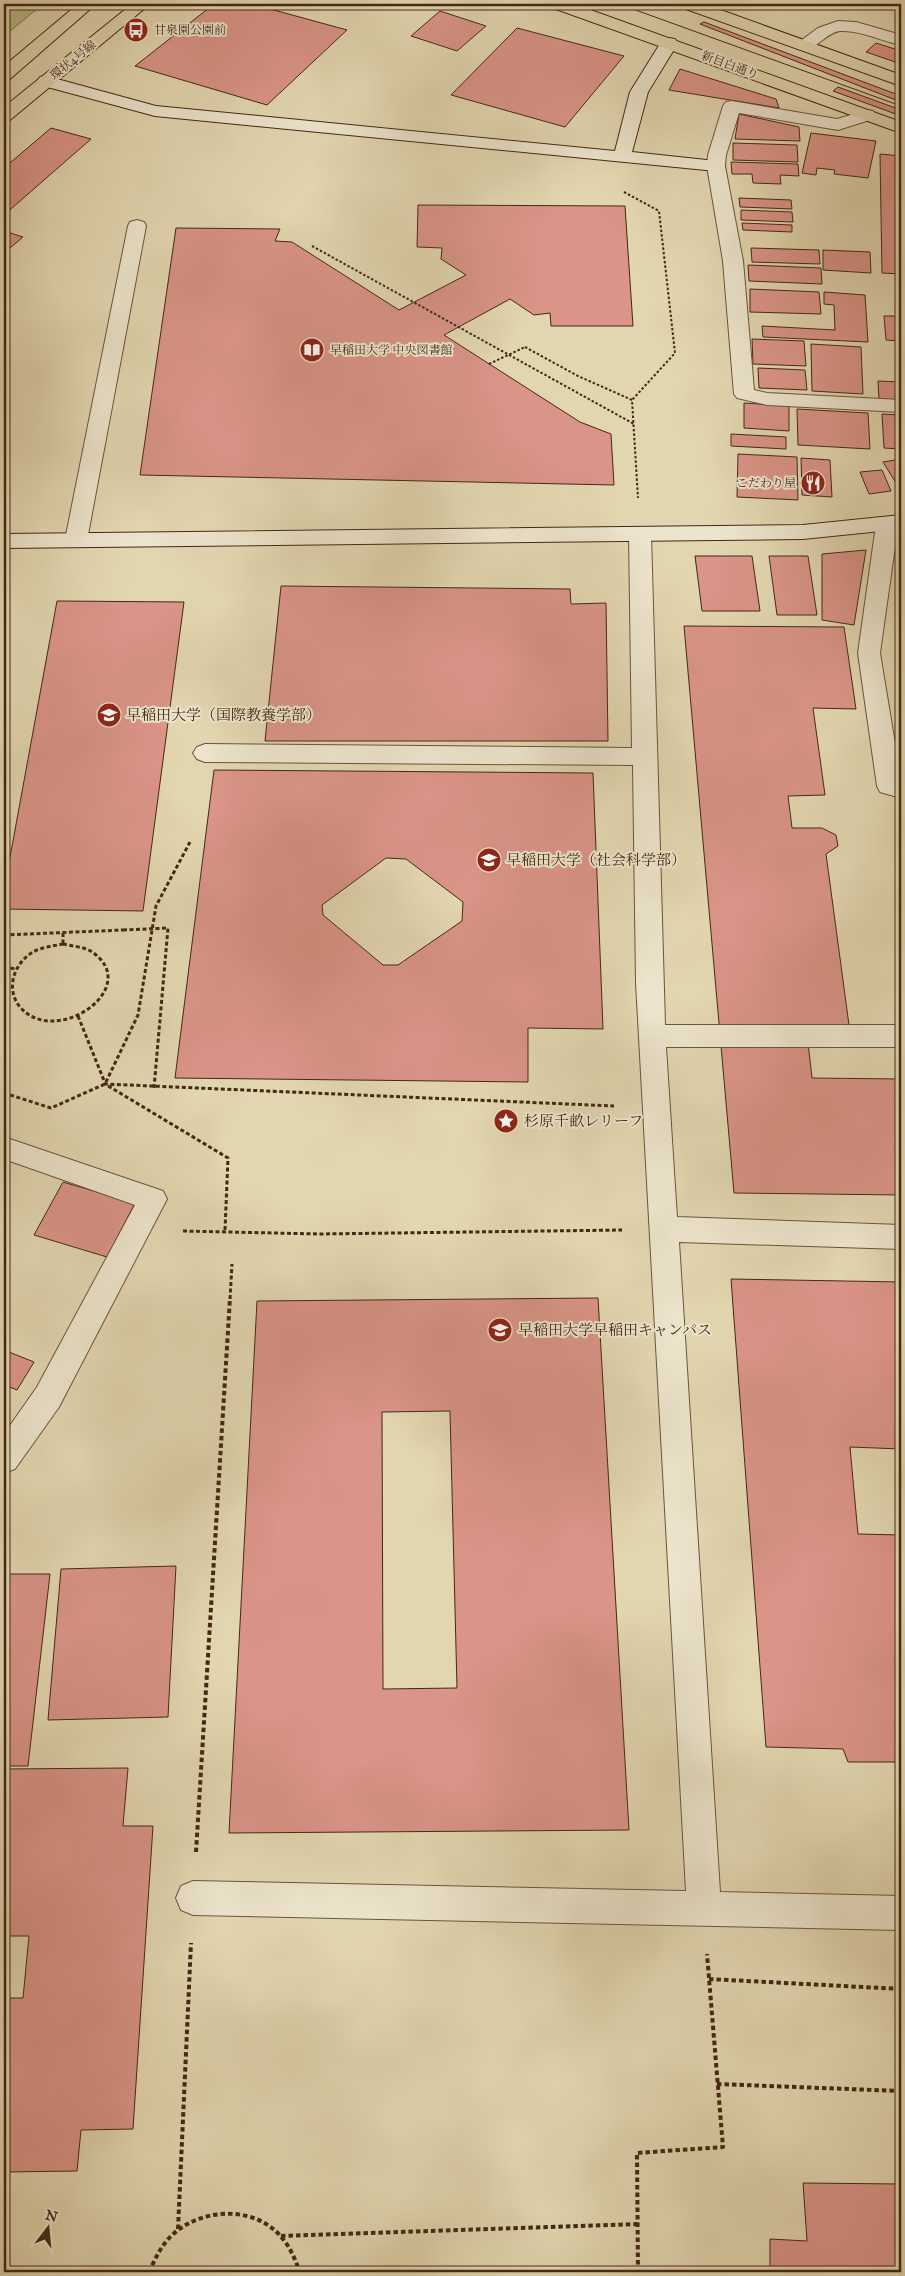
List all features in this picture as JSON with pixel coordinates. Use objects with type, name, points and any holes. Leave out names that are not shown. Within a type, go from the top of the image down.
[{"type":"main road","points":[[4,75],[88,4]]},
{"type":"main road","name":"環状4号線","points":[[4,116],[142,4]]},
{"type":"main road","name":"新目白通り","points":[[559,4],[901,128]]},
{"type":"main road","points":[[689,4],[901,82]]},
{"type":"street","points":[[804,45],[829,28],[838,26],[848,26],[901,40]]},
{"type":"street","points":[[622,157],[639,92],[669,43]]},
{"type":"street","points":[[46,81],[155,111],[716,166]]},
{"type":"street","points":[[867,115],[838,125],[732,106],[717,155],[716,166],[733,261],[744,394],[767,399],[901,406]]},
{"type":"street","points":[[76,540],[138,226]]},
{"type":"street","points":[[4,541],[803,532],[894,524],[869,653],[889,786],[901,789]]},
{"type":"street","points":[[640,534],[649,983],[662,1230],[704,1910]]},
{"type":"street","points":[[205,753],[645,756]]},
{"type":"street","points":[[652,1036],[901,1036]]},
{"type":"street","points":[[4,1148],[153,1199],[48,1397],[4,1459]]},
{"type":"street","points":[[662,1230],[901,1237]]},
{"type":"street","points":[[193,1898],[901,1913]]},
{"type":"path","points":[[622,157],[624,192],[658,211],[675,353],[632,400],[640,534]]},
{"type":"path","points":[[312,246],[634,424]]},
{"type":"path","points":[[489,364],[525,347],[578,376],[632,400]]},
{"type":"path","points":[[105,1084],[138,1015],[156,906],[190,842]]},
{"type":"path","points":[[4,935],[168,928],[154,1088]]},
{"type":"path","points":[[63,933],[63,944]]},
{"type":"path","points":[[63,944],[78,945],[93,950],[104,960],[109,971],[109,984],[103,997],[93,1008],[78,1016],[63,1020],[46,1020],[32,1016],[21,1008],[13,998],[10,986],[12,974],[31,953],[46,946],[63,944]]},
{"type":"path","points":[[4,967],[16,969]]},
{"type":"path","points":[[78,1016],[105,1084],[228,1158],[225,1230]]},
{"type":"path","points":[[4,1093],[51,1108],[105,1084],[154,1088],[656,1107]]},
{"type":"path","points":[[135,1233],[225,1230],[317,1234],[462,1230],[662,1230]]},
{"type":"path","points":[[178,2229],[193,1898],[232,1264]]},
{"type":"path","points":[[638,2272],[637,2153],[723,2147],[704,1910]]},
{"type":"path","points":[[709,1979],[901,1990]]},
{"type":"path","points":[[717,2084],[901,2091]]},
{"type":"path","points":[[149,2272],[158,2254],[178,2229],[204,2216],[232,2211],[259,2218],[281,2236],[297,2262],[300,2272]]},
{"type":"path","points":[[281,2236],[638,2224]]},
{"type":"green space","points":[[4,4],[43,4],[4,36]]},
{"type":"building","points":[[214,4],[252,4],[347,30],[267,105],[135,66]]},
{"type":"building","points":[[440,11],[486,26],[457,51],[411,36]]},
{"type":"building","points":[[704,22],[901,96],[901,102],[700,24]]},
{"type":"building","points":[[517,28],[624,56],[565,127],[451,95]]},
{"type":"building","points":[[876,43],[901,51],[901,64],[866,52]]},
{"type":"building","points":[[680,69],[776,99],[779,108],[669,90]]},
{"type":"building","points":[[838,87],[901,110],[901,116],[833,91]]},
{"type":"building","points":[[739,114],[799,127],[800,141],[735,139]]},
{"type":"building","points":[[51,128],[91,139],[4,215],[4,168]]},
{"type":"building","points":[[811,133],[876,141],[868,178],[834,174],[835,170],[817,168],[816,175],[802,173]]},
{"type":"building","points":[[733,143],[797,145],[798,162],[733,160]]},
{"type":"building","points":[[880,154],[901,156],[901,274],[882,273]]},
{"type":"building","points":[[731,162],[798,164],[799,176],[780,175],[781,184],[753,183],[752,174],[732,174]]},
{"type":"building","points":[[739,198],[791,200],[792,209],[740,207]]},
{"type":"building","name":"早稲田大学 中央図書館","points":[[418,205],[625,206],[633,326],[551,326],[550,313],[534,315],[510,299],[444,335],[580,422],[611,434],[614,485],[140,475],[176,228],[280,229],[275,241],[292,242],[399,310],[466,275],[441,259],[442,248],[417,247]]},
{"type":"building","points":[[741,210],[792,212],[793,222],[741,220]]},
{"type":"building","points":[[742,223],[792,225],[792,232],[743,230]]},
{"type":"building","points":[[4,231],[23,237],[4,253]]},
{"type":"building","points":[[751,248],[819,250],[820,264],[752,262]]},
{"type":"building","points":[[823,250],[870,252],[871,273],[823,270]]},
{"type":"building","points":[[748,265],[821,268],[822,284],[749,281]]},
{"type":"building","points":[[750,289],[819,292],[821,314],[750,312]]},
{"type":"building","points":[[824,292],[865,295],[868,342],[763,337],[762,326],[835,330],[834,305],[824,304]]},
{"type":"building","points":[[884,316],[901,316],[901,341],[886,340]]},
{"type":"building","points":[[752,339],[804,341],[806,366],[753,364]]},
{"type":"building","points":[[811,344],[861,347],[863,394],[812,391]]},
{"type":"building","points":[[758,368],[805,370],[807,390],[759,388]]},
{"type":"building","points":[[878,381],[901,382],[901,402],[879,400]]},
{"type":"building","points":[[744,403],[789,406],[789,431],[744,428]]},
{"type":"building","points":[[797,409],[868,413],[870,449],[798,445]]},
{"type":"building","points":[[882,414],[901,415],[901,449],[884,448]]},
{"type":"building","points":[[731,434],[786,437],[786,449],[731,446]]},
{"type":"building","points":[[738,454],[797,457],[798,500],[737,497]]},
{"type":"building","points":[[801,458],[830,460],[832,497],[802,495]]},
{"type":"building","points":[[901,459],[901,491],[883,462]]},
{"type":"building","points":[[882,470],[891,491],[869,494],[860,472]]},
{"type":"building","points":[[866,550],[854,625],[822,620],[822,554]]},
{"type":"building","points":[[695,556],[752,556],[760,611],[702,611]]},
{"type":"building","points":[[769,556],[808,556],[817,615],[777,615]]},
{"type":"building","points":[[281,586],[570,589],[571,604],[606,603],[608,741],[265,741]]},
{"type":"building","points":[[57,601],[184,602],[143,911],[4,909],[4,890]]},
{"type":"building","points":[[684,626],[844,627],[856,709],[813,708],[825,795],[788,796],[792,828],[822,828],[836,835],[838,846],[826,854],[849,1025],[806,1025],[812,1078],[901,1079],[901,1195],[734,1193]]},
{"type":"building","points":[[214,770],[593,773],[603,1029],[528,1028],[528,1082],[175,1078]],"holes":[[[386,858],[406,859],[463,902],[462,921],[398,965],[383,965],[323,915],[322,905]]]},
{"type":"building","points":[[63,1182],[135,1203],[107,1257],[34,1235]]},
{"type":"building","points":[[731,1279],[901,1282],[901,1449],[850,1447],[858,1534],[901,1535],[901,1762],[848,1762],[843,1749],[766,1747]]},
{"type":"building","points":[[598,1298],[629,1830],[229,1833],[257,1301]],"holes":[[[450,1411],[457,1688],[383,1689],[382,1412]]]},
{"type":"building","points":[[4,1350],[34,1362],[17,1390],[7,1386],[4,1391]]},
{"type":"building","points":[[176,1566],[168,1717],[48,1720],[61,1569]]},
{"type":"building","points":[[4,1574],[50,1574],[28,1766],[4,1766]]},
{"type":"building","points":[[128,1768],[123,1826],[153,1826],[133,2129],[81,2130],[77,2171],[4,2172],[4,1998],[23,1998],[29,1936],[4,1936],[4,1769]]},
{"type":"building","points":[[803,2183],[901,2184],[901,2272],[770,2272],[770,2239],[807,2241]]},
{"type":"tram line","points":[[619,4],[901,106]]},
{"type":"place","name":"甘泉園公園前","points":[[136,30]]},
{"type":"place","name":"早稲田大学 中央図書館","points":[[312,350]]},
{"type":"place","name":"こだわり屋","points":[[813,483]]},
{"type":"place","name":"早稲田大学（国際教養学部）","points":[[109,715]]},
{"type":"place","name":"早稲田大学（社会科学部）","points":[[489,860]]},
{"type":"place","name":"杉原千畝レリーフ","points":[[506,1121]]},
{"type":"place","name":"早稲田大学早稲田キャンパス","points":[[500,1330]]}]
